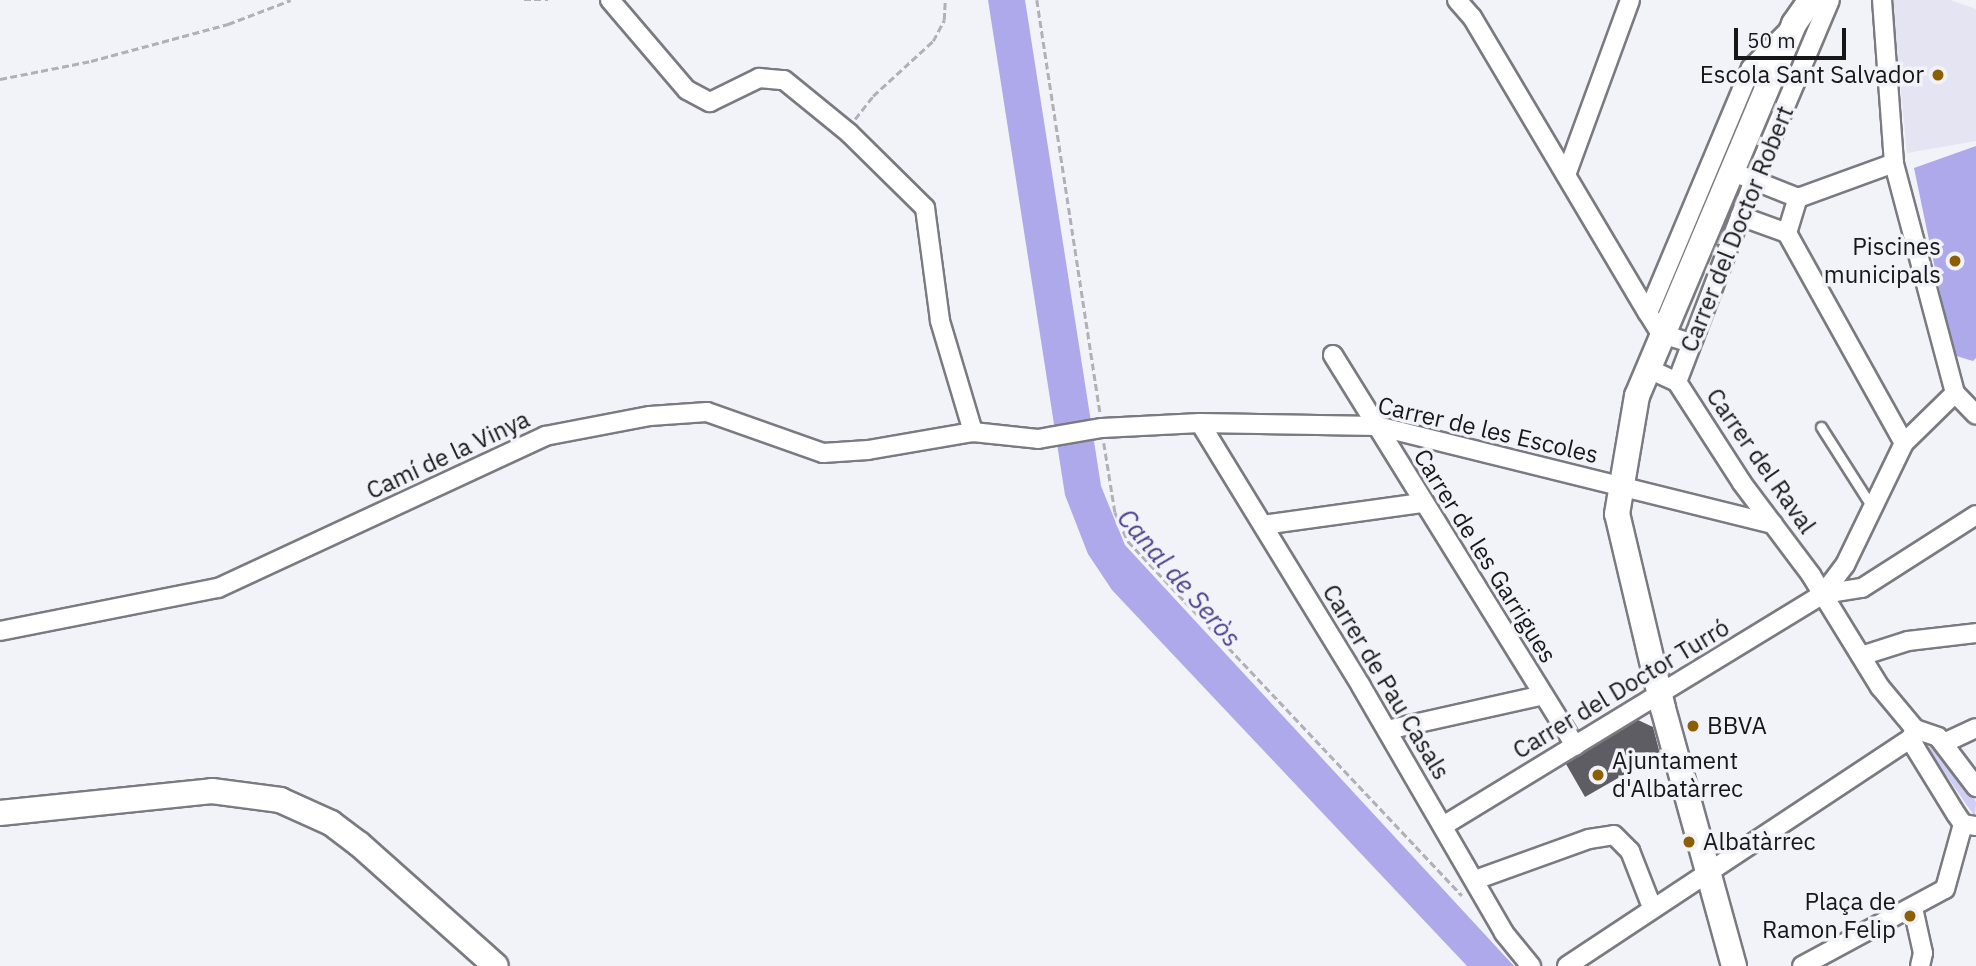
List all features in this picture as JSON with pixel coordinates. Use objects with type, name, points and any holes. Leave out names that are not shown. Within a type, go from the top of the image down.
[{"type":"street","points":[[610,0],[688,90],[710,102],[759,78],[784,80],[849,133],[925,208],[940,321],[972,432]]},
{"type":"street","points":[[1457,0],[1472,17],[1648,313]]},
{"type":"street","points":[[1566,175],[1630,0]]},
{"type":"street","name":"Carrer del Doctor Robert","points":[[1661,334],[1648,313],[1728,181],[1830,0]]},
{"type":"street","points":[[1882,0],[1894,163],[1955,393],[1976,415]]},
{"type":"street","name":"Carrer del Doctor Robert","points":[[1734,966],[1660,695],[1617,514],[1637,396],[1801,8]]},
{"type":"street","points":[[1728,181],[1798,198],[1894,163]]},
{"type":"street","points":[[1728,181],[1747,199]]},
{"type":"street","name":"Carrer del Doctor Robert","points":[[1677,382],[1747,199],[1728,181]]},
{"type":"street","points":[[1787,233],[1798,198]]},
{"type":"street","points":[[1740,216],[1787,233],[1904,443]]},
{"type":"street","points":[[1661,334],[1691,344]]},
{"type":"street","name":"Carrer de les Garrigues","points":[[1333,355],[1421,503],[1575,746]]},
{"type":"street","name":"Carrer del Raval","points":[[1648,369],[1677,382],[1823,594],[1970,825]]},
{"type":"street","points":[[1823,594],[1845,565],[1904,443],[1955,393]]},
{"type":"street","name":"Camí de la Vinya","points":[[0,631],[218,588],[545,436],[650,416],[707,412],[823,453],[868,450],[972,432],[1051,437]]},
{"type":"street","name":"Carrer de les Escoles","points":[[1051,437],[1102,428],[1200,423],[1377,426],[1773,524]]},
{"type":"street","name":"Carrer de Pau Casals","points":[[1200,423],[1387,730],[1504,933],[1531,966]]},
{"type":"street","points":[[1263,525],[1421,503]]},
{"type":"street","points":[[1823,594],[1862,589],[1973,523]]},
{"type":"street","name":"Carrer del Doctor Turró","points":[[1443,826],[1823,594]]},
{"type":"street","points":[[1861,656],[1908,641],[1976,633]]},
{"type":"street","points":[[1387,730],[1543,695]]},
{"type":"street","points":[[1944,743],[1976,728]]},
{"type":"street","points":[[1567,966],[1913,733],[1928,731],[1944,743],[1976,787]]},
{"type":"street","points":[[0,813],[212,791],[280,800],[331,823],[359,844],[496,966]]},
{"type":"street","points":[[1802,966],[1945,889],[1970,825]]},
{"type":"street","points":[[1475,880],[1589,839],[1614,835],[1630,851],[1651,907]]},
{"type":"street","points":[[1913,908],[1923,953],[1920,966]]},
{"type":"lane","points":[[1821,427],[1873,509]]},
{"type":"path","points":[[0,79],[91,61],[228,24],[291,0]]},
{"type":"path","points":[[524,0],[548,0]]},
{"type":"path","points":[[849,133],[858,113],[873,96],[933,41],[944,20],[945,0]]},
{"type":"path","points":[[1037,0],[1115,512],[1128,541],[1466,900]]},
{"type":"shaded area","points":[[988,0],[1025,0],[1101,486],[1125,545],[1514,966],[1467,966],[1112,590],[1088,554],[1065,495]]},
{"type":"shaded area","name":"Escola Sant Salvador","points":[[1892,0],[1950,0],[1976,9],[1976,141],[1907,153]]},
{"type":"shaded area","name":"Piscines municipals","points":[[1976,146],[1976,358],[1973,361],[1953,355],[1914,168]]},
{"type":"shaded area","points":[[1934,739],[1944,747],[1976,802],[1975,817],[1928,749]]},
{"type":"building","name":"Ajuntament d'Albatàrrec","points":[[1638,720],[1653,727],[1660,754],[1585,797],[1566,764]]},
{"type":"place","name":"Escola Sant Salvador","points":[[1938,75]]},
{"type":"place","name":"Piscines municipals","points":[[1955,261]]},
{"type":"place","name":"BBVA","points":[[1693,726]]},
{"type":"place","name":"Ajuntament d'Albatàrrec","points":[[1598,775]]},
{"type":"place","name":"Albatàrrec","points":[[1689,842]]},
{"type":"place","name":"Plaça de Ramon Felip","points":[[1910,916]]},
{"type":"water label","name":"Canal de Seròs","points":[[1179,578]]}]
